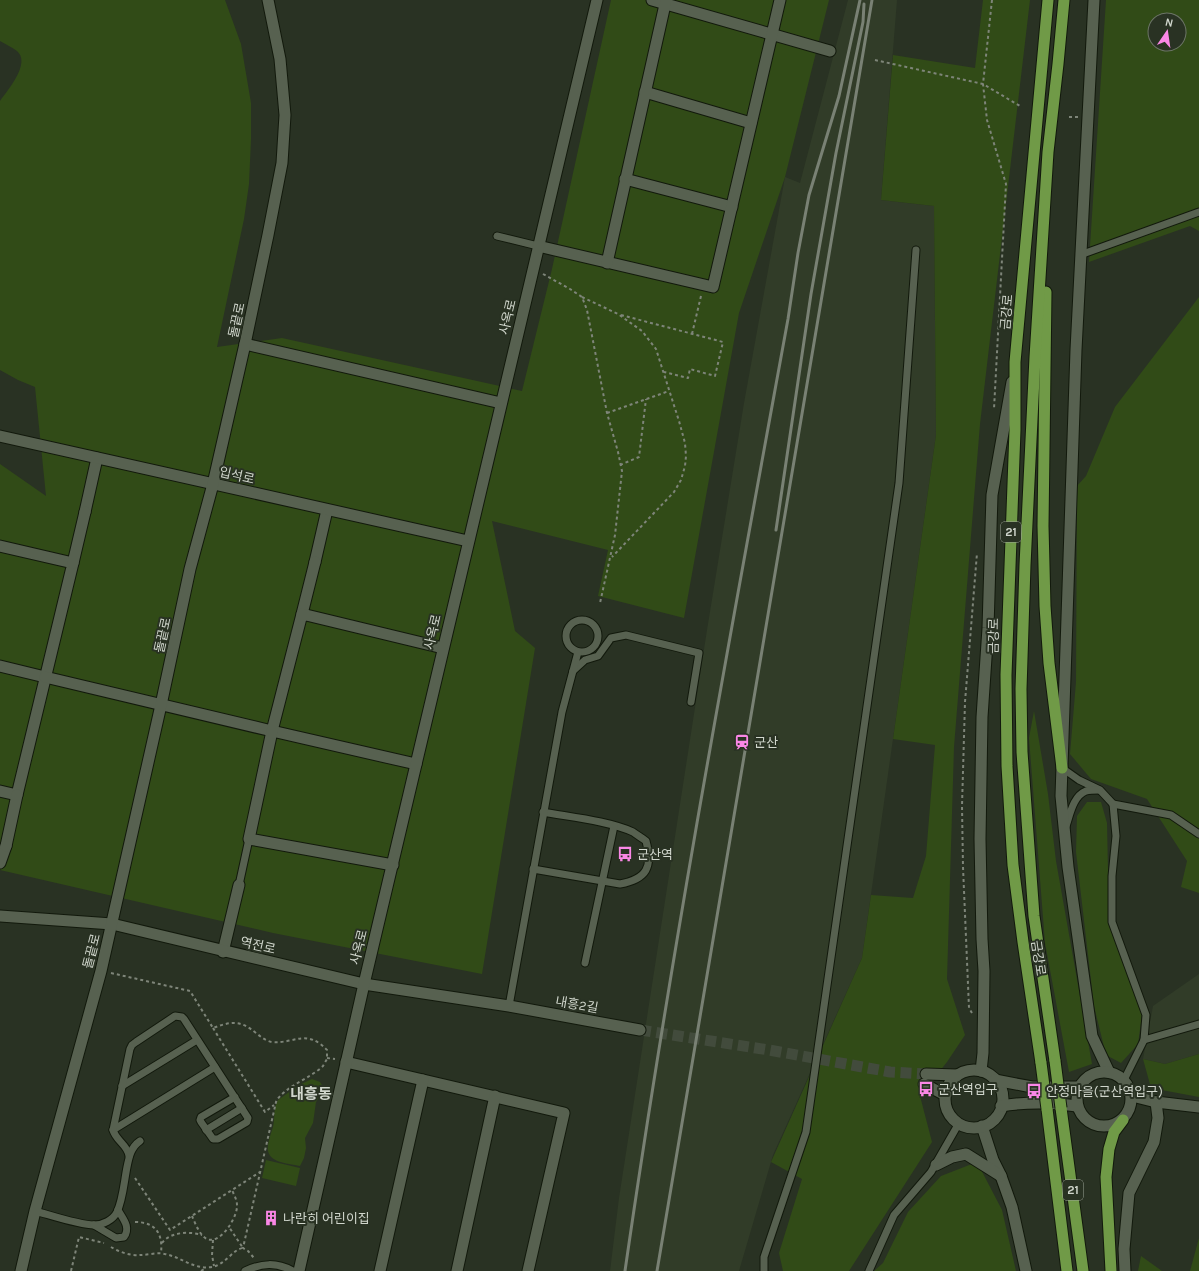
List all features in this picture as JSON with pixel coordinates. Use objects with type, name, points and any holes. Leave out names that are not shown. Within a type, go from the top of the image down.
[{"type":"highway","name":"금강로","points":[[1048,0],[1015,362],[1015,430],[1007,660],[1007,766],[1013,865],[1041,1063],[1067,1271]]},
{"type":"highway","name":"금강로","points":[[1064,0],[1048,152],[1030,443],[1021,689],[1022,752],[1034,916],[1083,1271]]},
{"type":"highway","points":[[1052,121],[1046,294],[1043,526],[1048,663],[1062,768]]},
{"type":"highway","points":[[1111,1271],[1106,1177],[1109,1149],[1114,1132],[1123,1120]]},
{"type":"street","name":"돌끝로","points":[[21,1271],[34,1211],[112,924],[190,569],[245,344],[282,163],[285,115],[280,59],[268,0]]},
{"type":"street","name":"사옥로","points":[[299,1271],[364,984],[597,0]]},
{"type":"street","points":[[652,0],[665,2],[830,50]]},
{"type":"street","points":[[538,246],[713,287],[780,0]]},
{"type":"street","points":[[1094,0],[1076,350],[1061,796],[1068,874],[1092,1036],[1109,1072]]},
{"type":"street","points":[[606,263],[665,2]]},
{"type":"street","points":[[645,92],[751,122]]},
{"type":"street","points":[[626,178],[732,207]]},
{"type":"street","points":[[245,344],[501,403]]},
{"type":"street","points":[[981,1071],[983,1053],[984,979],[980,839],[982,732],[988,628],[992,495],[1015,362]]},
{"type":"street","name":"입석로","points":[[0,436],[468,542]]},
{"type":"street","points":[[0,863],[6,846],[98,458]]},
{"type":"street","points":[[327,510],[272,731],[249,839],[393,865]]},
{"type":"street","points":[[0,546],[73,563]]},
{"type":"street","points":[[302,614],[443,648]]},
{"type":"street","points":[[0,666],[416,764]]},
{"type":"street","points":[[0,791],[17,795]]},
{"type":"street","points":[[223,952],[238,885]]},
{"type":"street","name":"역전로","points":[[0,916],[112,924],[223,952],[364,984],[509,1006]]},
{"type":"street","name":"내흥2길","points":[[509,1006],[640,1030]]},
{"type":"street","points":[[346,1062],[564,1113],[528,1271]]},
{"type":"street","points":[[945,1095],[925,1079],[957,1074],[970,1070],[981,1071],[988,1074],[995,1080],[1000,1088],[1002,1097],[998,1115],[991,1123],[973,1127],[964,1126],[949,1114],[945,1095],[948,1086],[957,1074]]},
{"type":"street","points":[[1100,1072],[1109,1072],[1124,1080],[1132,1096],[1132,1105],[1123,1120],[1115,1125],[1106,1127],[1096,1126],[1088,1122],[1081,1114],[1077,1096],[1080,1087],[1085,1080],[1100,1072]]},
{"type":"street","points":[[380,1271],[423,1080]]},
{"type":"street","points":[[995,1080],[1032,1087],[1080,1087]]},
{"type":"street","points":[[456,1271],[495,1096]]},
{"type":"street","points":[[1132,1096],[1156,1102],[1199,1107]]},
{"type":"street","points":[[1125,1271],[1124,1249],[1129,1193],[1154,1142],[1158,1118],[1156,1102]]},
{"type":"street","points":[[1001,1106],[1018,1103],[1051,1103],[1078,1106]]},
{"type":"street","points":[[982,1126],[993,1160],[1001,1176],[1012,1207],[1026,1271]]},
{"type":"street","points":[[936,1165],[952,1157],[966,1154],[1001,1176]]},
{"type":"lane","points":[[1080,255],[1199,212]]},
{"type":"lane","points":[[497,236],[538,246]]},
{"type":"lane","points":[[764,1271],[764,1257],[806,1132],[899,483],[916,250]]},
{"type":"lane","points":[[585,620],[590,622],[597,630],[598,641],[592,649],[587,652],[578,652],[571,649],[568,644],[566,634],[570,625],[574,622],[585,620]]},
{"type":"lane","points":[[573,671],[585,660],[598,656],[611,638],[626,635],[699,653],[691,702]]},
{"type":"lane","points":[[509,1006],[562,712],[578,652]]},
{"type":"lane","points":[[1062,768],[1078,780],[1100,790],[1113,804],[1171,815],[1199,834]]},
{"type":"lane","points":[[1064,830],[1072,807],[1078,796],[1087,791],[1100,790]]},
{"type":"lane","points":[[1113,804],[1116,836],[1112,876],[1112,922],[1146,1015],[1144,1040],[1124,1080]]},
{"type":"lane","points":[[533,869],[620,884],[632,882],[641,877],[647,868],[650,855],[646,841],[633,833],[614,826],[543,812]]},
{"type":"lane","points":[[585,963],[614,826]]},
{"type":"lane","points":[[238,885],[249,839]]},
{"type":"lane","points":[[94,1225],[113,1218],[118,1210],[129,1150],[115,1137],[113,1130],[132,1045],[171,1019],[178,1016],[182,1017],[198,1040],[235,1097],[248,1118],[247,1122],[215,1140],[210,1137],[200,1120],[201,1117],[235,1097]]},
{"type":"lane","points":[[1144,1040],[1199,1024]]},
{"type":"lane","points":[[122,1086],[198,1040]]},
{"type":"lane","points":[[113,1130],[215,1067]]},
{"type":"lane","points":[[206,1130],[242,1108]]},
{"type":"lane","points":[[869,1271],[894,1215],[936,1165],[959,1123]]},
{"type":"lane","points":[[129,1156],[136,1144],[140,1141]]},
{"type":"lane","points":[[34,1211],[94,1225],[113,1236],[120,1238],[124,1237],[127,1233],[126,1224],[118,1210]]},
{"type":"lane","points":[[245,1271],[257,1265],[270,1264],[293,1271]]},
{"type":"path","points":[[875,60],[983,84],[1020,106]]},
{"type":"path","points":[[533,269],[582,297],[618,314],[642,331],[656,349],[685,443],[686,456],[681,480],[674,492],[610,559]]},
{"type":"path","points":[[692,334],[704,285]]},
{"type":"path","points":[[582,297],[587,310],[607,413],[622,471],[616,535],[600,602]]},
{"type":"path","points":[[618,314],[723,342],[716,376],[690,369],[688,378],[663,372]]},
{"type":"path","points":[[607,413],[669,391]]},
{"type":"path","points":[[620,465],[639,457],[646,399]]},
{"type":"path","points":[[100,971],[190,991],[265,1112],[275,1105]]},
{"type":"path","points":[[213,1028],[239,1023],[249,1027],[266,1040],[277,1042],[306,1038],[314,1040],[327,1050],[327,1059],[323,1066],[284,1093],[278,1098],[275,1105],[243,1248]]},
{"type":"path","points":[[127,1166],[170,1230],[170,1236]]},
{"type":"path","points":[[170,1230],[260,1172]]},
{"type":"path","points":[[192,1216],[203,1236],[208,1240],[213,1240],[223,1234],[233,1221],[237,1205],[232,1190]]},
{"type":"path","points":[[126,1224],[144,1222],[150,1225],[159,1235],[161,1253]]},
{"type":"path","points":[[229,1227],[243,1248],[251,1254],[257,1265]]},
{"type":"path","points":[[161,1244],[170,1236],[190,1233],[203,1236]]},
{"type":"path","points":[[71,1271],[78,1237],[101,1242],[115,1250],[132,1255],[139,1256],[161,1253],[175,1256],[197,1266],[207,1267],[214,1266],[225,1260],[237,1250],[243,1248]]},
{"type":"path","points":[[213,1240],[212,1255],[214,1266]]},
{"type":"path","points":[[201,1271],[207,1267]]},
{"type":"shaded area","points":[[848,0],[897,0],[881,200],[934,206],[936,435],[862,958],[773,1155],[739,1271],[610,1271],[619,1198],[707,630],[744,403],[785,177],[800,183]]},
{"type":"shaded area","points":[[1199,974],[1199,1054],[1165,1064],[1143,1059],[1153,1006]]},
{"type":"green space","points":[[0,0],[225,0],[241,44],[251,103],[251,139],[249,184],[244,219],[217,347],[282,338],[522,391],[552,269],[611,0],[829,0],[785,177],[739,313],[684,618],[598,596],[608,550],[492,521],[515,631],[535,648],[482,974],[273,933],[0,870],[0,464],[46,496],[35,387],[0,370],[0,101],[17,76],[20,69],[21,56],[17,51],[0,41]]},
{"type":"green space","points":[[983,0],[1030,0],[980,424],[954,747],[947,979],[965,1035],[947,1062],[920,1096],[932,1142],[849,1271],[783,1271],[779,1253],[802,1179],[771,1162],[862,958],[871,895],[913,898],[926,856],[935,745],[893,739],[936,435],[934,206],[881,200],[893,55],[975,68]]},
{"type":"green space","points":[[1106,0],[1199,0],[1199,231],[1190,226],[1089,262]]},
{"type":"green space","points":[[1199,297],[1199,893],[1181,887],[1187,861],[1147,799],[1091,779],[1070,754],[1076,682],[1077,486],[1086,476],[1115,407]]},
{"type":"green space","points":[[1034,711],[1048,794],[1056,861],[1092,1064],[1069,1072],[1045,943],[1029,738]]},
{"type":"green space","points":[[1087,802],[1101,802],[1107,823],[1109,918],[1142,1015],[1138,1044],[1121,1063],[1106,1055],[1094,1006],[1076,852],[1077,816]]},
{"type":"green space","points":[[1199,1054],[1199,1097],[1151,1088],[1143,1059],[1165,1064]]},
{"type":"green space","points":[[312,1079],[320,1082],[322,1085],[322,1090],[316,1102],[313,1123],[305,1138],[306,1148],[304,1158],[300,1166],[283,1163],[273,1159],[268,1151],[268,1145],[273,1127],[276,1103],[299,1085]]},
{"type":"green space","points":[[266,1160],[300,1168],[296,1186],[262,1178]]},
{"type":"green space","points":[[977,1162],[1002,1210],[1016,1271],[874,1271],[883,1263],[908,1212],[941,1176]]},
{"type":"green space","points":[[1199,1238],[1199,1271],[1190,1271]]},
{"type":"green space","points":[[1141,1256],[1162,1271],[1138,1271]]},
{"type":"tunnel","points":[[640,1030],[769,1050],[890,1072],[926,1074]]},
{"type":"railway","points":[[625,1271],[681,913],[788,319],[798,253],[809,195],[839,96],[860,0]]},
{"type":"railway","points":[[657,1271],[872,0]]},
{"type":"railway","points":[[776,530],[811,294],[836,153],[863,22],[864,4]]},
{"type":"place","name":"군산","points":[[742,742]]},
{"type":"place","name":"군산역","points":[[625,854]]},
{"type":"place","name":"군산역입구","points":[[926,1089]]},
{"type":"place","name":"안정마을(군산역입구)","points":[[1034,1091]]},
{"type":"place","name":"나란히 어린이집","points":[[271,1218]]},
{"type":"district","name":"내흥동","points":[[311,1094]]}]
